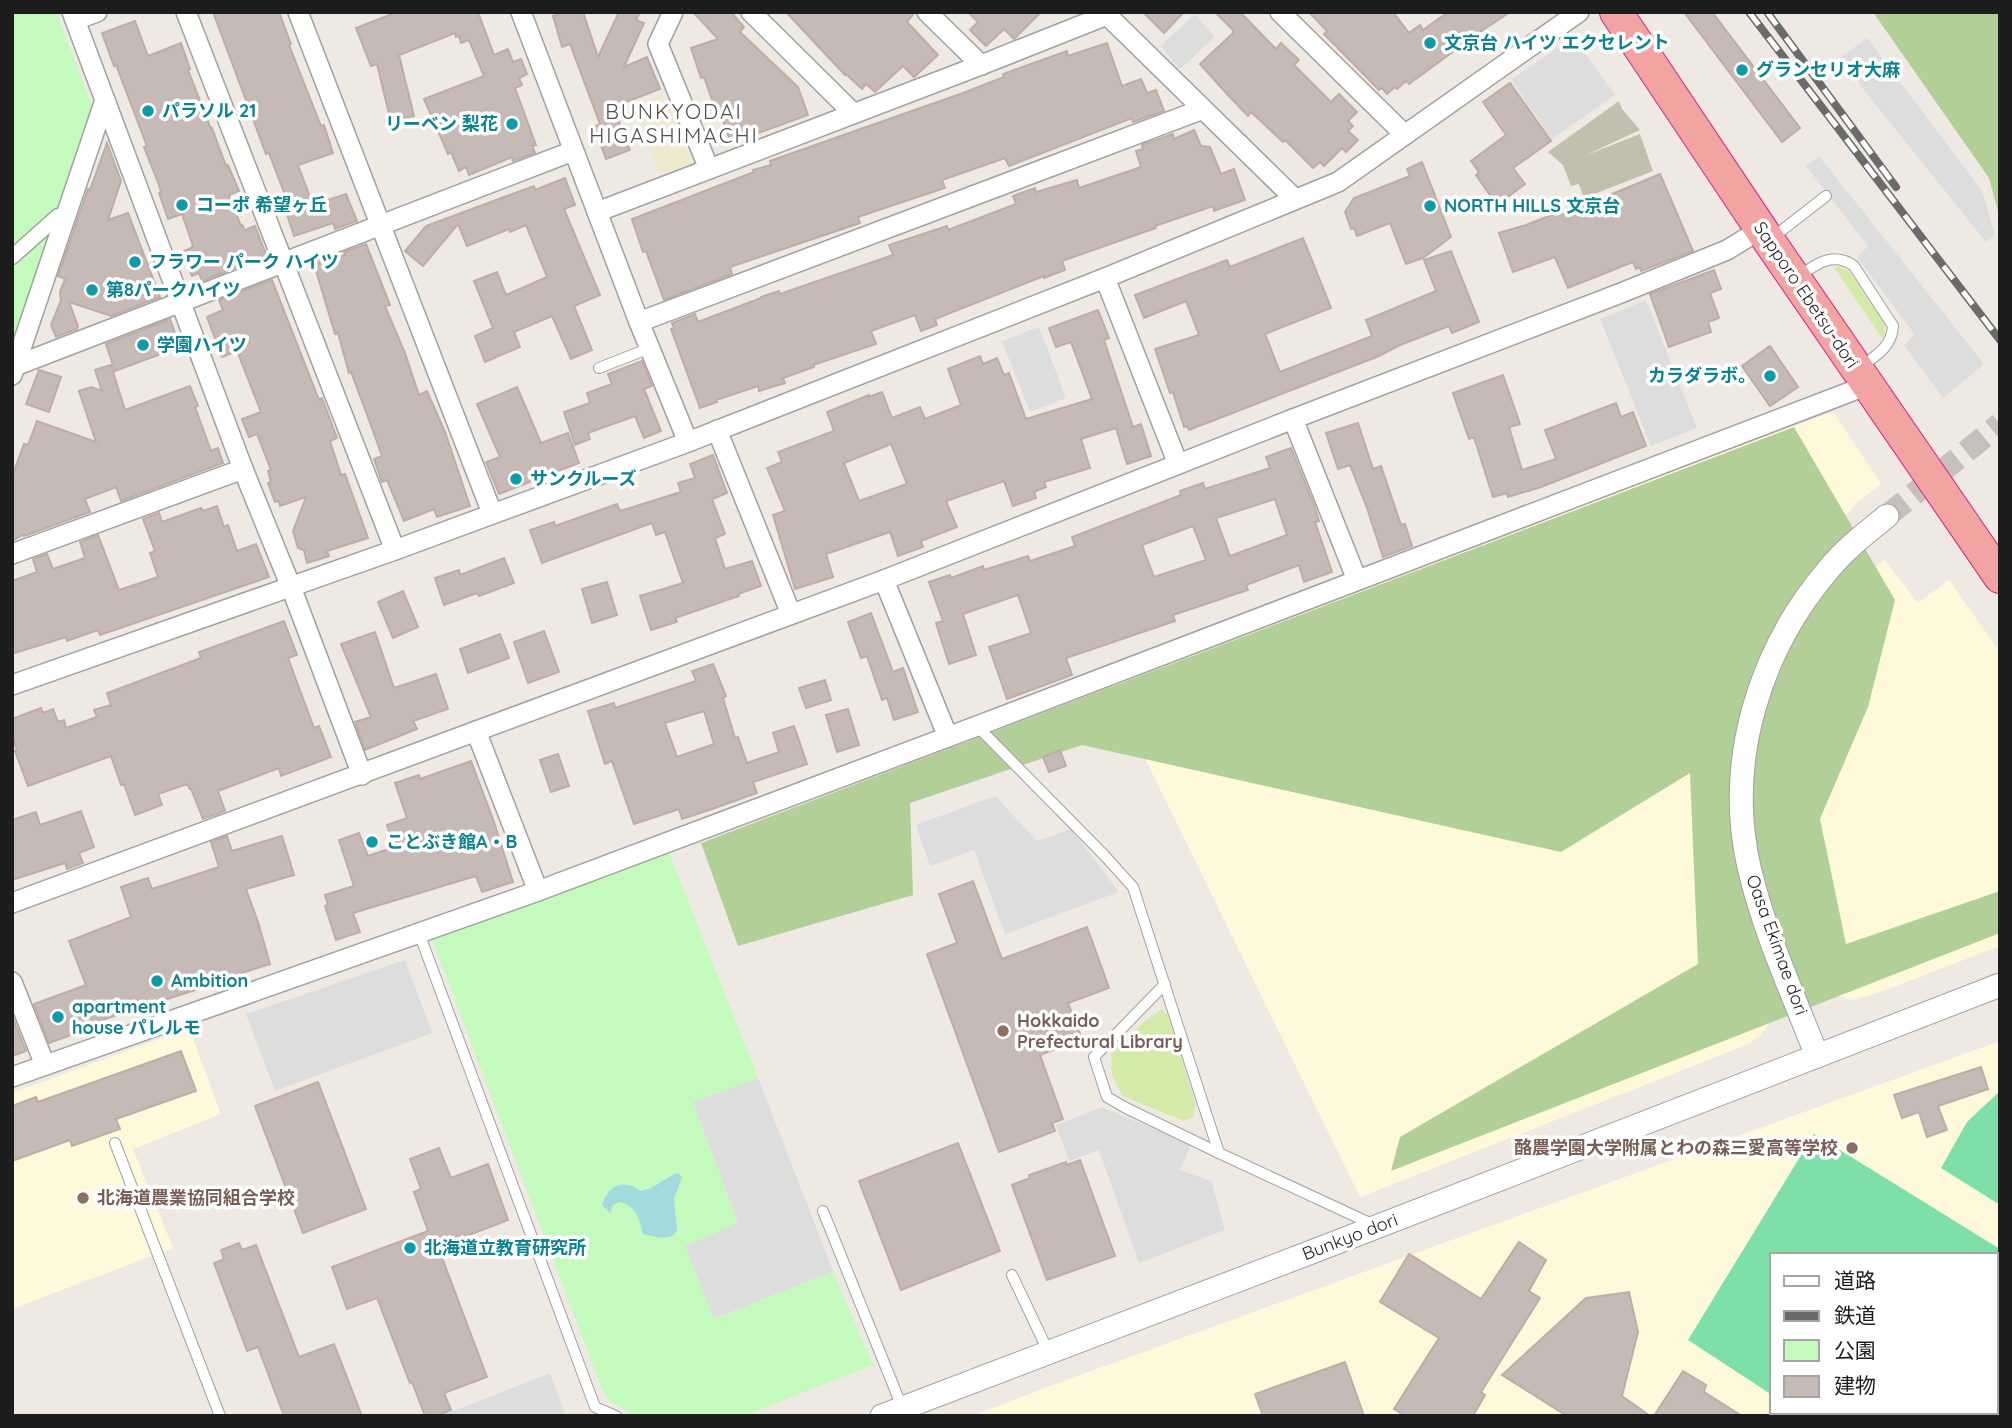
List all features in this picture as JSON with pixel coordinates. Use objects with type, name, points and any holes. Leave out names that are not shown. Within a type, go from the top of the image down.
[{"type":"highway","name":"Sapporo Ebetsu-dori","points":[[1616,12],[1765,235],[2000,577]]},
{"type":"street","points":[[97,12],[73,16],[243,469],[362,775]]},
{"type":"street","points":[[186,12],[395,550]]},
{"type":"street","points":[[298,12],[492,513]]},
{"type":"street","points":[[521,12],[639,322],[688,442]]},
{"type":"street","points":[[673,12],[658,44],[709,169]]},
{"type":"street","points":[[751,12],[853,113]]},
{"type":"street","points":[[928,12],[981,65]]},
{"type":"street","points":[[1280,12],[1404,134]]},
{"type":"street","points":[[12,685],[395,550],[688,442],[1105,278],[1338,182],[1579,12]]},
{"type":"street","points":[[597,212],[981,65],[1107,13],[1295,200]]},
{"type":"street","points":[[14,371],[105,100]]},
{"type":"street","points":[[639,322],[1203,109]]},
{"type":"street","points":[[14,371],[180,302],[573,151]]},
{"type":"street","points":[[12,257],[58,216]]},
{"type":"street","points":[[12,903],[884,580],[1765,235]]},
{"type":"street","points":[[1105,278],[1178,464]]},
{"type":"street","points":[[12,1077],[538,891],[948,737],[1357,580],[1863,377]]},
{"type":"street","points":[[1293,419],[1357,580]]},
{"type":"street","points":[[717,430],[791,614]]},
{"type":"street","points":[[12,554],[243,469]]},
{"type":"street","name":"Oasa Ekimae dori","points":[[1817,1056],[1766,925],[1749,866],[1741,817],[1742,763],[1755,702],[1788,628],[1828,569],[1887,516]]},
{"type":"street","points":[[884,580],[948,737]]},
{"type":"street","points":[[476,731],[538,891]]},
{"type":"street","points":[[12,982],[45,1065]]},
{"type":"street","points":[[1817,1056],[2000,985]]},
{"type":"street","name":"Bunkyo dori","points":[[892,1412],[1817,1056]]},
{"type":"lane","points":[[1765,235],[1826,196]]},
{"type":"lane","points":[[1795,279],[1823,260],[1846,260],[1854,266],[1893,326],[1893,336],[1863,377]]},
{"type":"lane","points":[[599,368],[650,348]]},
{"type":"lane","points":[[977,726],[1133,887],[1219,1153]]},
{"type":"lane","points":[[419,933],[595,1407],[616,1416]]},
{"type":"lane","points":[[1165,984],[1094,1057],[1107,1097],[1377,1227]]},
{"type":"lane","points":[[115,1143],[220,1416]]},
{"type":"lane","points":[[823,1211],[892,1412]]},
{"type":"lane","points":[[1012,1275],[1048,1352]]},
{"type":"shaded area","points":[[1195,14],[1215,37],[1180,69],[1160,46]]},
{"type":"shaded area","points":[[1867,38],[1982,191],[1995,235],[1986,242],[1839,59]]},
{"type":"shaded area","points":[[1564,43],[1580,46],[1615,95],[1552,139],[1511,80]]},
{"type":"shaded area","points":[[663,93],[693,164],[659,174],[634,106]]},
{"type":"shaded area","points":[[1619,101],[1622,109],[1640,130],[1584,156],[1640,134],[1653,171],[1584,198],[1579,184],[1571,186],[1563,165],[1548,152]]},
{"type":"shaded area","points":[[1819,156],[1984,364],[1943,398],[1904,345],[1915,335],[1857,257],[1868,246],[1806,166]]},
{"type":"shaded area","points":[[1646,300],[1697,428],[1651,446],[1600,319]]},
{"type":"shaded area","points":[[1039,327],[1066,398],[1030,412],[1002,341]]},
{"type":"shaded area","points":[[1834,413],[1881,484],[1861,499],[1801,563],[1768,1026],[1758,1038],[1746,1045],[1360,1197],[1105,677]]},
{"type":"shaded area","points":[[1884,559],[1918,603],[1949,580],[2000,652],[2000,946],[1872,995],[1851,1000],[1837,995],[1794,919],[1841,600]]},
{"type":"shaded area","points":[[995,796],[1037,841],[1071,829],[1119,892],[1005,934],[974,850],[930,866],[916,825]]},
{"type":"shaded area","points":[[405,960],[432,1033],[275,1091],[246,1014]]},
{"type":"shaded area","name":"北海道農業協同組合学校","points":[[189,1028],[221,1114],[133,1149],[173,1248],[12,1309],[12,1093]]},
{"type":"shaded area","name":"酪農学園大学附属とわの森三愛高等学校","points":[[2000,1041],[2000,1416],[973,1416],[1047,1387]]},
{"type":"shaded area","points":[[758,1078],[833,1271],[714,1319],[685,1246],[738,1223],[693,1102]]},
{"type":"shaded area","points":[[1102,1107],[1191,1145],[1180,1170],[1211,1181],[1225,1230],[1139,1263],[1099,1150],[1069,1161],[1056,1125]]},
{"type":"shaded area","points":[[550,1373],[566,1416],[440,1416],[523,1384]]},
{"type":"green space","points":[[12,12],[56,12],[92,105],[12,360]]},
{"type":"green space","points":[[1873,12],[2000,12],[2000,219],[1989,178]]},
{"type":"green space","points":[[1834,267],[1849,271],[1884,323],[1885,333],[1882,338]]},
{"type":"green space","points":[[1794,427],[1895,600],[1868,707],[1820,819],[1846,944],[2000,891],[2000,933],[1391,1171],[1400,1137],[1698,964],[1690,773],[1561,852],[1082,745],[910,803],[913,895],[738,946],[701,843]]},
{"type":"green space","points":[[668,850],[758,1078],[693,1102],[738,1224],[685,1246],[715,1319],[833,1271],[873,1365],[744,1416],[636,1416],[608,1400],[431,937]]},
{"type":"green space","points":[[1162,1009],[1168,1016],[1196,1105],[1193,1117],[1184,1121],[1123,1096],[1112,1076],[1111,1053]]},
{"type":"green space","points":[[2000,1091],[2000,1205],[1941,1168],[1967,1122]]},
{"type":"green space","points":[[1814,1134],[2000,1249],[2000,1416],[1802,1414],[1998,1414],[1998,1253],[1770,1253],[1770,1394],[1688,1340]]},
{"type":"water","points":[[678,1173],[682,1177],[674,1199],[677,1231],[672,1236],[661,1238],[643,1234],[636,1214],[626,1204],[620,1202],[613,1205],[610,1213],[602,1205],[612,1188],[622,1184],[641,1191]]},
{"type":"building","points":[[213,12],[279,12],[291,44],[289,45],[321,126],[324,125],[333,153],[298,165],[313,205],[346,194],[357,221],[335,229],[333,223],[294,236],[284,205],[288,203],[269,153],[266,154]]},
{"type":"building","points":[[397,12],[478,12],[494,55],[508,49],[513,62],[521,59],[527,74],[519,78],[522,85],[515,88],[536,145],[532,146],[535,153],[513,161],[512,157],[469,175],[466,167],[459,171],[451,152],[448,154],[424,99],[484,76],[469,40],[461,43],[455,33],[399,55],[414,116],[391,122],[377,64],[371,66],[356,28]]},
{"type":"building","points":[[565,12],[583,12],[598,57],[619,12],[640,12],[636,20],[644,23],[624,67],[647,57],[660,89],[613,107],[630,150],[606,159],[594,127],[600,124],[570,44],[562,47],[553,16]]},
{"type":"building","points":[[693,12],[731,12],[744,27],[740,32],[798,87],[808,115],[731,143],[704,77],[701,78],[691,48],[718,39]]},
{"type":"building","points":[[786,12],[915,12],[907,22],[938,55],[914,77],[903,66],[875,92],[866,84],[862,89],[845,75]]},
{"type":"building","points":[[968,12],[1041,12],[1014,39],[1004,29],[986,46],[970,30],[978,22]]},
{"type":"building","points":[[1143,12],[1184,12],[1164,33]]},
{"type":"building","points":[[1215,12],[1240,12],[1276,49],[1281,43],[1299,60],[1294,65],[1331,102],[1339,94],[1357,112],[1348,121],[1353,126],[1348,131],[1358,140],[1346,152],[1342,148],[1324,166],[1320,162],[1313,168],[1251,112],[1248,116],[1200,64],[1233,33]]},
{"type":"building","points":[[1309,12],[1393,12],[1409,33],[1420,25],[1423,30],[1448,12],[1510,12],[1409,84],[1406,81],[1387,94],[1382,88],[1379,90],[1324,34],[1327,31]]},
{"type":"building","name":"グランセリオ大麻","points":[[1684,12],[1712,12],[1800,128],[1782,142]]},
{"type":"building","points":[[135,21],[148,56],[181,43],[190,69],[188,70],[211,129],[239,191],[229,195],[241,226],[245,230],[255,226],[266,254],[202,281],[199,273],[192,276],[182,252],[193,247],[182,214],[168,219],[159,185],[144,147],[147,146],[102,33]]},
{"type":"building","points":[[1107,43],[1122,86],[1141,79],[1147,93],[1156,90],[1164,111],[1133,122],[1132,118],[1009,166],[1005,158],[942,180],[945,188],[858,217],[860,223],[730,267],[732,274],[664,300],[632,219],[771,165],[770,161],[963,93],[1004,77],[1003,74],[1067,51],[1068,56]]},
{"type":"building","points":[[1510,83],[1551,141],[1513,168],[1525,184],[1497,205],[1476,175],[1479,172],[1471,161],[1506,135],[1483,102]]},
{"type":"building","points":[[1194,130],[1201,146],[1210,147],[1221,174],[1234,169],[1245,200],[1214,211],[1213,206],[1062,261],[1065,270],[935,319],[937,325],[921,331],[915,315],[871,331],[876,344],[813,365],[814,367],[783,378],[785,383],[759,391],[758,386],[700,408],[671,329],[674,328],[672,323],[695,314],[698,322],[761,297],[779,291],[780,294],[893,255],[889,245],[947,226],[948,230],[1016,204],[1013,196],[1035,188],[1036,192],[1077,180],[1079,188],[1141,167],[1136,151],[1143,149],[1142,145],[1173,134],[1174,139]]},
{"type":"building","points":[[107,143],[121,181],[108,220],[128,213],[160,297],[111,316],[69,302],[77,329],[56,337],[51,325],[61,300],[60,292],[65,279],[58,276]]},
{"type":"building","points":[[1422,162],[1451,237],[1423,258],[1406,264],[1390,223],[1357,236],[1354,228],[1351,229],[1345,212],[1354,198],[1410,176],[1407,169]]},
{"type":"building","points":[[1660,174],[1693,251],[1641,271],[1640,267],[1636,269],[1633,262],[1568,288],[1555,257],[1513,272],[1499,233],[1582,203],[1583,206]]},
{"type":"building","points":[[565,178],[575,205],[564,209],[600,295],[574,306],[592,350],[571,359],[552,316],[514,332],[520,347],[485,362],[475,336],[493,328],[474,281],[497,272],[506,295],[547,277],[526,225],[467,246],[458,224],[423,266],[405,251],[426,226],[534,186],[535,190]]},
{"type":"building","points":[[1303,238],[1331,308],[1265,334],[1280,372],[1372,336],[1366,320],[1436,291],[1424,260],[1451,251],[1479,322],[1452,333],[1449,326],[1189,430],[1187,426],[1184,427],[1155,349],[1199,335],[1186,301],[1144,318],[1135,295],[1227,260],[1230,267]]},
{"type":"building","points":[[366,244],[390,305],[385,306],[419,395],[427,391],[445,432],[470,506],[437,517],[434,509],[404,521],[387,480],[382,482],[374,459],[382,456],[351,372],[349,373],[338,333],[335,334],[314,264],[345,255],[344,252]]},
{"type":"building","points":[[1714,270],[1721,289],[1710,293],[1719,318],[1708,322],[1711,332],[1669,347],[1650,294]]},
{"type":"building","points":[[272,280],[319,400],[322,398],[337,438],[330,441],[341,475],[345,474],[368,538],[327,551],[329,556],[307,563],[304,550],[298,548],[293,531],[306,497],[280,506],[279,501],[275,502],[268,483],[271,482],[268,471],[271,470],[257,434],[249,437],[242,419],[261,412],[237,351],[222,357],[207,317],[223,310],[219,300]]},
{"type":"building","points":[[1098,310],[1109,338],[1104,340],[1133,427],[1141,424],[1151,456],[1127,464],[1116,428],[1081,439],[1090,468],[1044,482],[1046,487],[1034,492],[1036,498],[1013,506],[1004,481],[946,501],[957,527],[921,541],[923,547],[898,556],[890,532],[826,554],[833,577],[795,589],[773,515],[785,511],[767,468],[782,462],[778,452],[834,431],[827,412],[869,395],[882,392],[892,418],[920,407],[925,419],[961,405],[948,369],[980,356],[983,364],[997,358],[1004,375],[1009,373],[1026,419],[1092,399],[1071,342],[1056,347],[1049,328]],"holes":[[[891,444],[907,484],[859,501],[844,463]]]},
{"type":"building","name":"学園ハイツ","points":[[170,319],[180,347],[115,371],[106,344]]},
{"type":"building","name":"カラダラボ。","points":[[1770,346],[1798,387],[1770,406],[1742,366]]},
{"type":"building","points":[[642,361],[652,386],[644,389],[661,431],[644,438],[635,416],[588,433],[590,439],[575,445],[564,412],[590,403],[587,393],[612,384],[608,374]]},
{"type":"building","points":[[111,365],[125,410],[190,386],[211,451],[218,448],[223,463],[121,501],[116,487],[85,499],[90,512],[24,534],[12,541],[12,477],[24,444],[28,445],[37,421],[96,442],[79,391],[91,387],[102,391],[95,370]]},
{"type":"building","points":[[39,370],[61,377],[49,412],[26,404]]},
{"type":"building","points":[[1503,375],[1520,424],[1509,427],[1522,470],[1556,459],[1545,430],[1616,403],[1621,417],[1633,412],[1646,446],[1541,487],[1508,497],[1507,493],[1493,497],[1474,437],[1469,439],[1453,393]]},
{"type":"building","points":[[517,387],[541,443],[568,433],[579,463],[499,494],[486,462],[500,457],[477,404]]},
{"type":"building","points":[[1358,423],[1373,469],[1381,466],[1401,525],[1405,524],[1412,546],[1383,557],[1350,465],[1338,469],[1326,433]]},
{"type":"building","points":[[1291,448],[1314,505],[1319,521],[1315,522],[1332,572],[1304,582],[1299,565],[1246,585],[1248,590],[1173,615],[1175,621],[1066,658],[1072,675],[1007,699],[989,647],[1031,633],[1018,595],[963,614],[976,655],[949,664],[936,623],[943,621],[929,582],[950,575],[951,578],[983,566],[984,570],[1028,556],[1030,561],[1075,546],[1072,537],[1181,495],[1180,491],[1203,483],[1205,489],[1270,468],[1266,457]],"holes":[[[1275,499],[1287,535],[1230,556],[1216,518]],[[1193,526],[1206,560],[1154,577],[1142,545]]]},
{"type":"building","points":[[713,455],[727,493],[712,499],[725,534],[715,538],[725,569],[752,561],[761,586],[675,618],[677,622],[651,630],[640,596],[683,583],[665,532],[656,535],[652,523],[542,563],[530,530],[554,522],[555,526],[617,504],[620,511],[681,492],[678,483],[695,478],[690,464]]},
{"type":"building","points":[[217,506],[224,527],[228,525],[237,551],[256,544],[269,577],[100,635],[98,630],[67,641],[66,637],[12,654],[12,581],[37,572],[33,559],[47,554],[53,569],[85,558],[80,542],[98,535],[119,590],[158,577],[150,553],[155,551],[143,519],[159,513],[162,522],[201,508],[203,511]]},
{"type":"building","points":[[504,558],[514,583],[444,605],[435,578],[459,570],[460,575]]},
{"type":"building","points":[[607,582],[617,615],[592,623],[582,589]]},
{"type":"building","points":[[403,591],[418,627],[393,638],[378,602]]},
{"type":"building","points":[[871,613],[893,672],[903,668],[918,712],[894,720],[887,698],[882,700],[867,656],[861,658],[848,622]]},
{"type":"building","points":[[284,621],[297,655],[288,658],[314,728],[319,726],[331,757],[281,776],[279,768],[218,791],[225,811],[203,819],[187,784],[158,794],[162,805],[135,815],[111,756],[28,786],[15,751],[12,719],[41,708],[43,713],[53,709],[58,722],[64,720],[66,728],[97,717],[94,710],[111,705],[107,693],[201,658],[199,652]]},
{"type":"building","points":[[544,631],[559,672],[528,683],[514,642]]},
{"type":"building","points":[[375,632],[394,688],[436,674],[448,709],[413,721],[417,729],[365,750],[355,722],[371,717],[341,644]]},
{"type":"building","points":[[500,634],[509,658],[468,673],[460,649]]},
{"type":"building","points":[[713,664],[726,696],[723,698],[735,738],[738,737],[747,763],[779,752],[773,733],[794,726],[807,764],[753,782],[757,793],[712,809],[682,819],[679,809],[634,824],[612,761],[605,764],[588,711],[614,703],[615,708],[696,681],[692,671]],"holes":[[[704,711],[714,744],[677,757],[665,723]]]},
{"type":"building","points":[[825,680],[831,700],[806,708],[799,688]]},
{"type":"building","points":[[848,709],[859,745],[837,752],[826,715]]},
{"type":"building","points":[[1060,750],[1066,766],[1049,772],[1043,757]]},
{"type":"building","points":[[558,754],[569,786],[551,792],[540,760]]},
{"type":"building","points":[[471,761],[513,882],[482,892],[476,876],[353,913],[360,932],[336,940],[325,906],[328,905],[325,895],[354,886],[339,840],[359,833],[368,856],[394,847],[387,825],[407,818],[395,783],[419,775],[420,779]]},
{"type":"building","points":[[81,811],[94,847],[79,853],[83,863],[67,869],[65,863],[12,880],[12,820],[36,812],[40,825]]},
{"type":"building","points":[[227,836],[232,851],[282,836],[294,875],[246,889],[270,964],[229,977],[230,983],[212,988],[211,985],[86,1025],[88,1029],[49,1043],[34,1004],[86,985],[69,941],[131,917],[121,887],[148,878],[152,889],[219,867],[211,842]]},
{"type":"building","points":[[973,881],[1002,959],[1087,927],[1109,988],[1068,1003],[1082,1039],[1040,1055],[1063,1119],[1052,1123],[1055,1131],[999,1152],[927,954],[957,943],[939,894]]},
{"type":"building","points":[[12,1016],[26,1051],[12,1056]]},
{"type":"building","points":[[181,1051],[196,1091],[116,1119],[120,1129],[72,1146],[70,1140],[12,1161],[12,1106],[36,1097],[38,1102]]},
{"type":"building","points":[[1981,1067],[1988,1089],[1938,1106],[1947,1130],[1927,1137],[1919,1112],[1902,1118],[1894,1095]]},
{"type":"building","points":[[318,1082],[366,1209],[303,1233],[255,1106]]},
{"type":"building","points":[[958,1143],[1000,1251],[901,1290],[859,1181]]},
{"type":"building","points":[[439,1148],[451,1178],[488,1164],[508,1220],[438,1247],[487,1377],[444,1393],[451,1410],[436,1416],[425,1416],[377,1298],[347,1309],[332,1267],[428,1231],[414,1192],[421,1189],[410,1159]]},
{"type":"building","points":[[1080,1160],[1115,1256],[1047,1280],[1012,1185],[1030,1178],[1029,1175]]},
{"type":"building","points":[[1519,1242],[1546,1260],[1529,1291],[1540,1298],[1481,1392],[1485,1395],[1473,1416],[1405,1416],[1394,1409],[1439,1338],[1380,1302],[1409,1254],[1481,1299]]},
{"type":"building","points":[[239,1243],[242,1250],[256,1245],[299,1357],[334,1344],[362,1416],[284,1416],[258,1347],[247,1351],[214,1263],[224,1259],[221,1250]]},
{"type":"building","points":[[1629,1292],[1638,1332],[1622,1396],[1650,1416],[1567,1416],[1502,1375],[1586,1298]]},
{"type":"building","points":[[1345,1362],[1364,1416],[1263,1416],[1255,1394]]},
{"type":"building","points":[[1683,1371],[1706,1385],[1704,1392],[1742,1416],[1654,1416]]},
{"type":"tunnel","points":[[1887,516],[2000,424]]},
{"type":"railway","points":[[1749,12],[2000,340]]},
{"type":"railway","points":[[1767,12],[1896,187]]},
{"type":"place","name":"文京台 ハイツ エクセレント","points":[[1430,43]]},
{"type":"place","name":"グランセリオ大麻","points":[[1742,70]]},
{"type":"place","name":"パラソル 21","points":[[148,111]]},
{"type":"place","name":"リーベン 梨花","points":[[512,124]]},
{"type":"place","name":"コーポ 希望ヶ丘","points":[[182,205]]},
{"type":"place","name":"NORTH HILLS 文京台","points":[[1430,206]]},
{"type":"place","name":"フラワー パーク ハイツ","points":[[135,262]]},
{"type":"place","name":"第8パークハイツ","points":[[92,290]]},
{"type":"place","name":"学園ハイツ","points":[[143,345]]},
{"type":"place","name":"カラダラボ。","points":[[1770,376]]},
{"type":"place","name":"サンクルーズ","points":[[516,479]]},
{"type":"place","name":"ことぶき館A・B","points":[[372,842]]},
{"type":"place","name":"Ambition","points":[[157,981]]},
{"type":"place","name":"apartment house パレルモ","points":[[58,1017]]},
{"type":"place","name":"Hokkaido Prefectural Library","points":[[1003,1031]]},
{"type":"place","name":"酪農学園大学附属とわの森三愛高等学校","points":[[1852,1148]]},
{"type":"place","name":"北海道農業協同組合学校","points":[[83,1198]]},
{"type":"place","name":"北海道立教育研究所","points":[[410,1248]]},
{"type":"district","name":"BUNKYODAI HIGASHIMACHI","points":[[674,124]]}]
